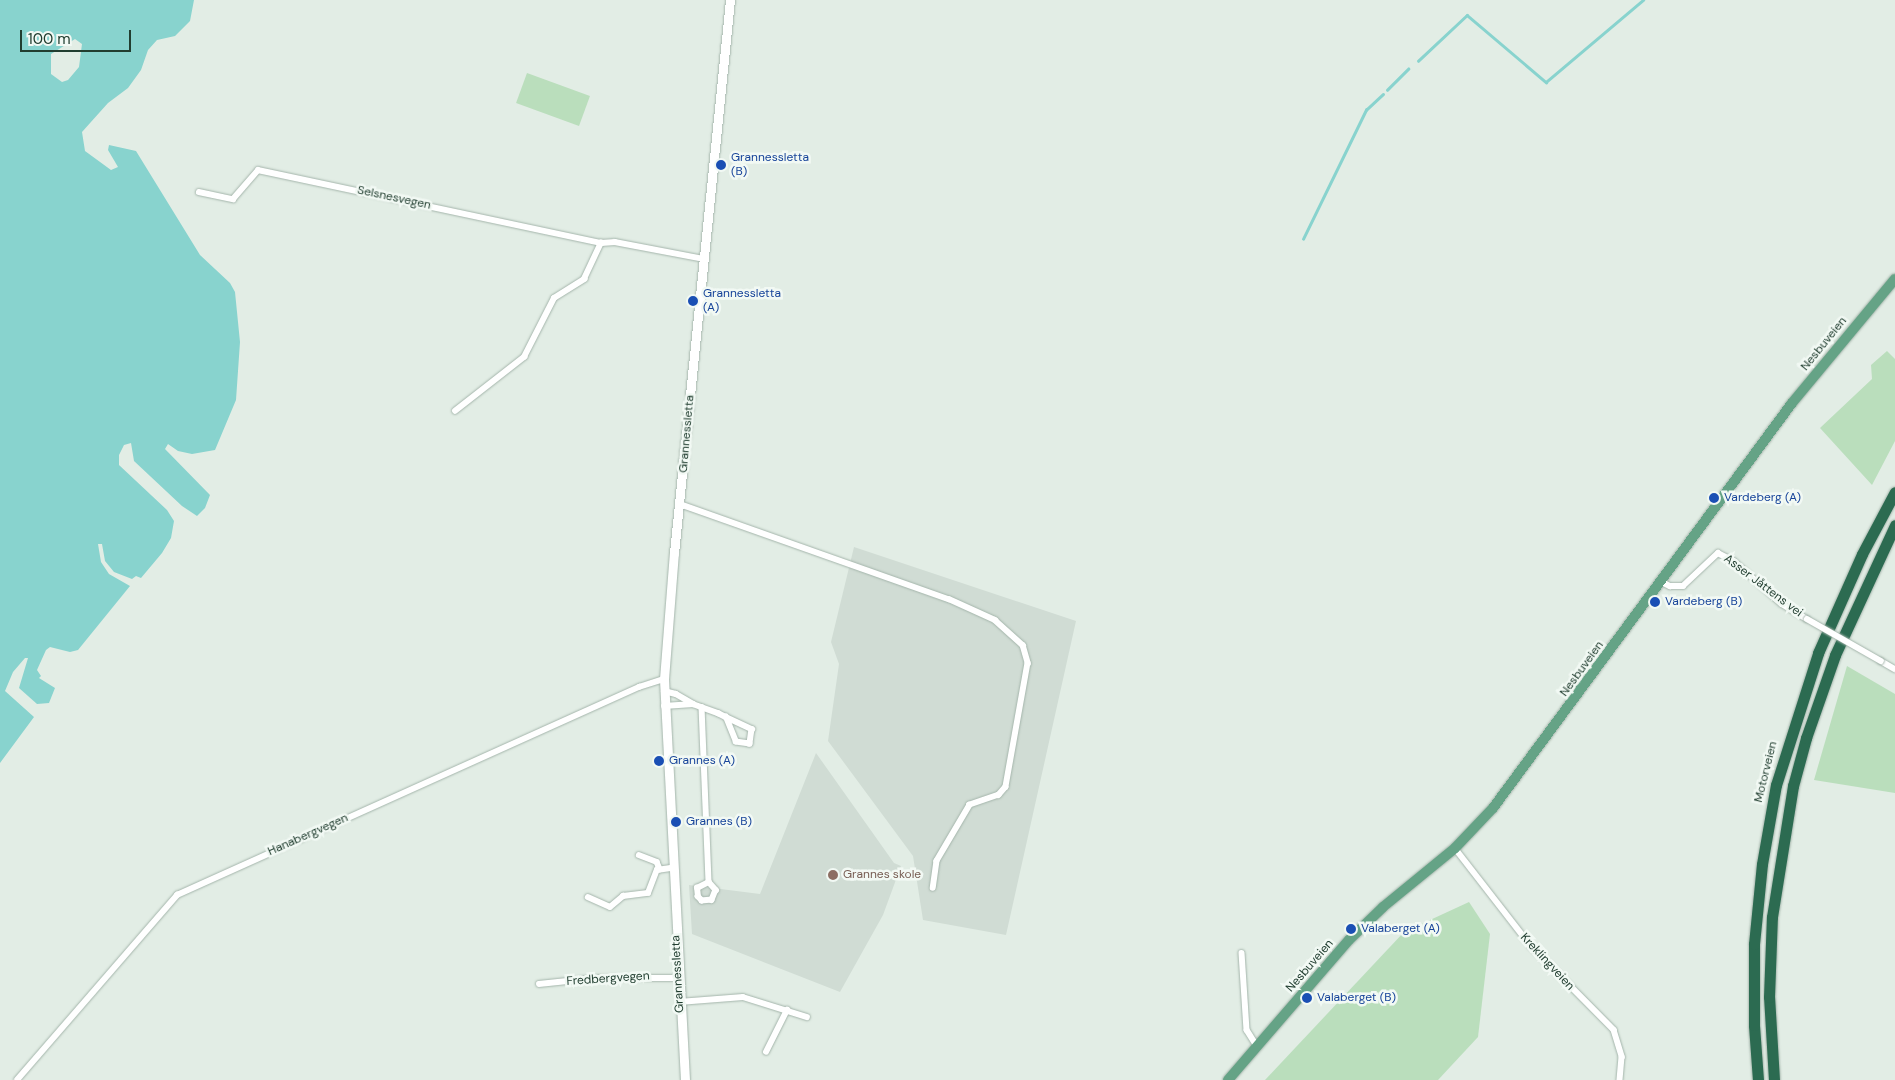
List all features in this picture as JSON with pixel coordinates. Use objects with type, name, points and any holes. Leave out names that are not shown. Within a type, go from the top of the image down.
[{"type":"highway","name":"Motorveien","points":[[1758,1080],[1754,944],[1762,864],[1776,785],[1818,654],[1858,562],[1895,492]]},
{"type":"highway","points":[[1774,1080],[1770,1024],[1770,945],[1777,872],[1791,795],[1825,680],[1856,606],[1895,526]]},
{"type":"main road","name":"Grannessletta","points":[[685,1080],[679,1002],[664,679],[730,0]]},
{"type":"main road","name":"Nesbuveien","points":[[1228,1080],[1354,935],[1454,848],[1524,770],[1792,403],[1895,279]]},
{"type":"street","name":"Selsnesvegen","points":[[199,192],[233,199],[258,170],[601,244],[627,244],[704,259]]},
{"type":"street","points":[[455,411],[524,356],[554,298],[584,279],[601,244]]},
{"type":"street","points":[[680,504],[950,599],[995,620],[1023,645],[1028,663],[1006,787],[999,795],[970,804],[937,861],[933,888]]},
{"type":"street","name":"Asser Jåttens vei","points":[[1662,582],[1670,586],[1683,586],[1718,552],[1734,561],[1782,604],[1895,669]]},
{"type":"street","name":"Hanabergvegen","points":[[17,1080],[177,895],[640,687],[664,679]]},
{"type":"street","points":[[664,691],[726,717],[752,729],[750,744],[736,742],[726,717]]},
{"type":"street","points":[[664,706],[693,704]]},
{"type":"street","points":[[702,707],[709,882]]},
{"type":"street","name":"Kreklingveien","points":[[1454,848],[1531,946],[1614,1030],[1622,1057],[1620,1080]]},
{"type":"street","points":[[639,855],[656,862],[660,869]]},
{"type":"street","points":[[588,897],[610,907],[623,896],[644,895],[652,888],[654,874],[660,869],[672,868]]},
{"type":"street","points":[[1242,952],[1246,1030],[1257,1046]]},
{"type":"street","name":"Fredbergvegen","points":[[539,984],[596,978],[678,978]]},
{"type":"street","points":[[679,1002],[743,997],[807,1017]]},
{"type":"street","points":[[766,1052],[787,1010]]},
{"type":"shaded area","points":[[854,547],[1076,621],[1006,935],[923,920],[913,856],[828,741],[839,664],[831,642]]},
{"type":"shaded area","name":"Grannes skole","points":[[816,753],[894,863],[901,866],[883,915],[840,992],[692,934],[689,885],[760,894]]},
{"type":"green space","points":[[527,73],[590,96],[579,126],[516,103]]},
{"type":"green space","points":[[1887,351],[1895,359],[1895,441],[1872,485],[1820,428],[1872,379],[1871,365]]},
{"type":"green space","points":[[1847,666],[1895,694],[1895,793],[1814,780]]},
{"type":"green space","points":[[1469,902],[1490,934],[1478,1037],[1438,1080],[1265,1080],[1404,932]]},
{"type":"water","points":[[0,0],[194,0],[190,21],[175,36],[157,40],[148,50],[141,70],[128,88],[108,103],[82,132],[85,151],[111,170],[118,167],[108,150],[109,145],[136,151],[200,255],[230,283],[235,292],[240,342],[236,400],[215,450],[192,454],[178,451],[168,444],[165,449],[210,495],[205,508],[197,516],[182,506],[134,461],[131,443],[124,445],[119,455],[119,465],[167,510],[174,521],[171,538],[162,553],[141,578],[136,576],[132,579],[114,572],[105,561],[102,544],[98,544],[101,562],[109,574],[130,586],[78,650],[70,652],[50,647],[46,650],[37,670],[41,676],[39,678],[55,688],[49,703],[37,704],[19,688],[28,658],[25,658],[13,672],[5,691],[34,717],[0,763]],"holes":[[[75,39],[82,44],[79,67],[68,80],[62,82],[51,74],[51,54]]]},
{"type":"waterway","points":[[1418,61],[1467,15],[1546,82],[1643,0]]},
{"type":"waterway","points":[[1387,90],[1408,69]]},
{"type":"waterway","points":[[1303,239],[1366,110],[1383,94]]},
{"type":"place","name":"Grannessletta (B)","points":[[721,165]]},
{"type":"place","name":"Grannessletta (A)","points":[[693,301]]},
{"type":"place","name":"Vardeberg (A)","points":[[1714,498]]},
{"type":"place","name":"Vardeberg (B)","points":[[1655,602]]},
{"type":"place","name":"Grannes (A)","points":[[659,761]]},
{"type":"place","name":"Grannes (B)","points":[[676,822]]},
{"type":"place","name":"Grannes skole","points":[[833,875]]},
{"type":"place","name":"Valaberget (A)","points":[[1351,929]]},
{"type":"place","name":"Valaberget (B)","points":[[1307,998]]}]
